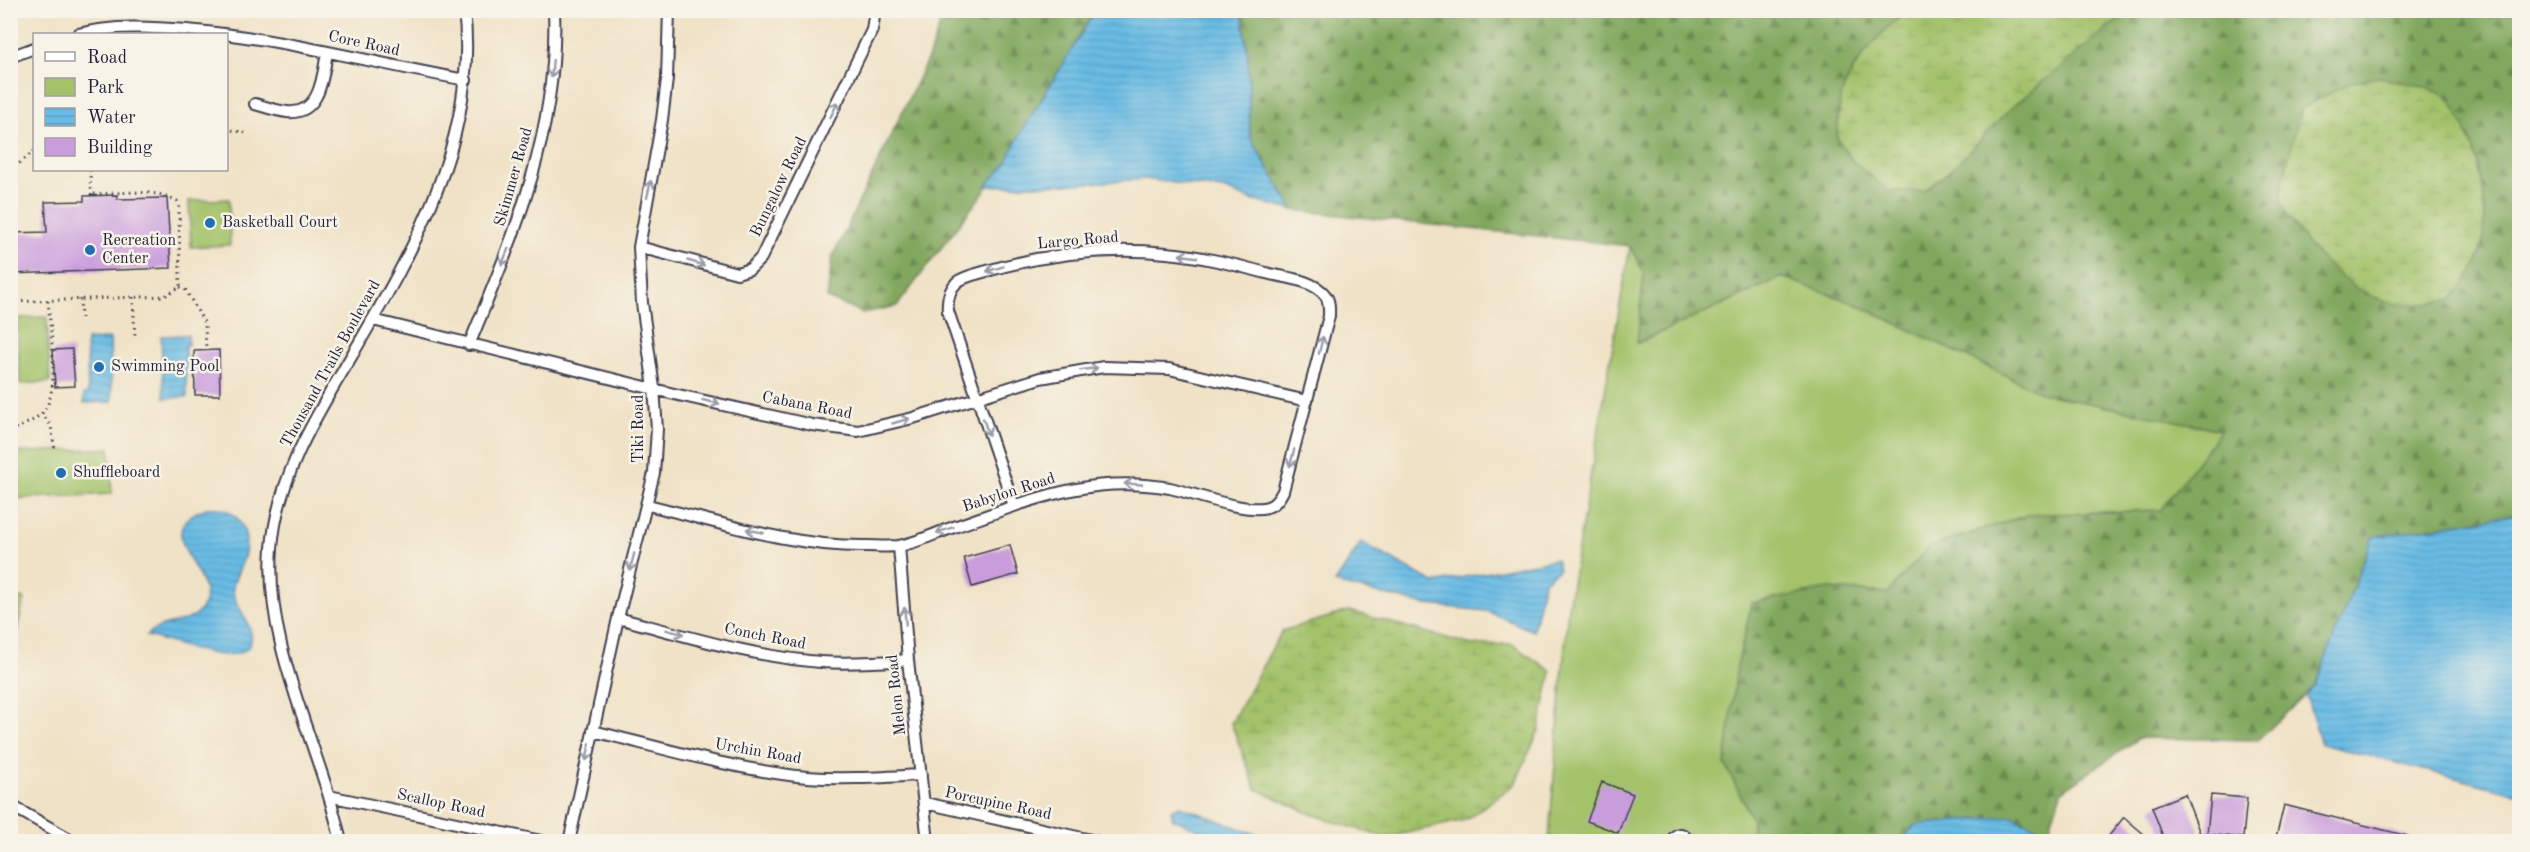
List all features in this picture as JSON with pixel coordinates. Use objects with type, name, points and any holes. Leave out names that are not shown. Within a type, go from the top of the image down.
[{"type":"lane","points":[[444,10],[464,13]]},
{"type":"lane","name":"Skimmer Road","points":[[469,345],[528,198],[541,150],[553,62],[554,10]]},
{"type":"lane","name":"Tiki Road","points":[[568,842],[618,618],[648,505],[656,450],[654,388],[642,303],[639,247],[662,120],[667,79],[669,10]]},
{"type":"lane","name":"Bungalow Road","points":[[639,247],[737,273],[750,269],[761,258],[872,30],[875,10]]},
{"type":"lane","name":"Thousand Trails Boulevard","points":[[341,842],[329,796],[273,617],[270,584],[272,546],[278,511],[289,474],[307,434],[373,320],[429,214],[453,146],[466,80],[468,52],[464,13]]},
{"type":"lane","name":"Core Road","points":[[84,33],[155,28],[224,33]]},
{"type":"lane","name":"Core Road","points":[[228,34],[466,80]]},
{"type":"lane","points":[[10,57],[33,48]]},
{"type":"lane","points":[[255,104],[288,112],[301,111],[315,100],[321,87],[327,52]]},
{"type":"lane","name":"Largo Road","points":[[1014,506],[948,311],[947,302],[950,291],[964,278],[1015,263],[1066,254],[1126,251],[1167,253],[1209,259],[1308,283],[1326,296],[1329,306],[1307,401]]},
{"type":"lane","name":"Cabana Road","points":[[373,320],[469,345],[812,425],[858,431],[886,426],[1040,378],[1070,371],[1104,367],[1168,369],[1307,401]]},
{"type":"lane","name":"Babylon Road","points":[[648,505],[806,543],[840,546],[899,546],[1074,488],[1122,483],[1147,484],[1178,490],[1248,508],[1270,507],[1283,491],[1307,401]]},
{"type":"lane","name":"Melon Road","points":[[899,546],[908,660],[928,842]]},
{"type":"lane","name":"Conch Road","points":[[618,618],[799,660],[855,663],[908,660]]},
{"type":"lane","name":"Urchin Road","points":[[592,731],[765,771],[808,777],[864,778],[921,775]]},
{"type":"lane","name":"Scallop Road","points":[[329,796],[546,842]]},
{"type":"lane","name":"Porcupine Road","points":[[925,803],[1100,842]]},
{"type":"lane","points":[[10,805],[75,842]]},
{"type":"path","points":[[228,129],[247,133]]},
{"type":"path","points":[[10,171],[33,152]]},
{"type":"path","points":[[90,171],[91,195],[163,196],[177,201],[180,287]]},
{"type":"path","points":[[124,194],[124,199]]},
{"type":"path","points":[[10,302],[165,296],[180,287]]},
{"type":"path","points":[[180,287],[185,289],[205,324],[206,350]]},
{"type":"path","points":[[133,297],[135,337]]},
{"type":"path","points":[[80,299],[81,318]]},
{"type":"path","points":[[10,431],[42,413],[49,400],[53,384],[48,301]]},
{"type":"path","points":[[42,413],[51,426],[55,451]]},
{"type":"green space","points":[[1906,10],[2134,11],[2111,25],[2012,107],[1952,169],[1924,191],[1888,191],[1852,160],[1837,138],[1839,108],[1843,91],[1861,58],[1877,38],[1905,14]]},
{"type":"green space","points":[[945,11],[1095,11],[1021,133],[1006,163],[897,306],[863,313],[827,298],[832,258],[929,56]]},
{"type":"green space","points":[[1242,11],[1906,11],[1869,48],[1848,80],[1840,102],[1837,138],[1852,160],[1889,191],[1924,191],[1952,169],[2012,107],[2111,25],[2134,11],[2519,11],[2519,514],[2373,537],[2315,686],[2258,740],[2139,738],[2061,792],[2048,833],[2012,816],[1914,825],[1903,841],[1752,841],[1752,819],[1725,763],[1737,666],[1752,603],[1828,589],[1888,593],[1929,547],[2027,515],[2161,510],[2221,430],[2045,394],[1854,303],[1782,277],[1637,343],[1644,273],[1630,246],[1293,210],[1250,137],[1248,56]],"holes":[[[2469,135],[2480,179],[2484,227],[2480,255],[2467,280]]]},
{"type":"green space","points":[[2379,77],[2425,88],[2449,99],[2473,147],[2482,182],[2483,236],[2475,266],[2451,300],[2401,304],[2387,302],[2359,289],[2322,260],[2302,236],[2283,207],[2285,174],[2302,108],[2350,83]]},
{"type":"green space","name":"Basketball Court","points":[[229,199],[230,245],[191,247],[189,201]]},
{"type":"green space","points":[[1630,246],[1644,273],[1638,343],[1782,277],[1854,303],[2045,394],[2222,430],[2161,510],[2027,515],[1929,547],[1888,593],[1828,589],[1725,763],[1752,819],[1752,841],[1571,842],[1549,837],[1568,607]]},
{"type":"green space","points":[[47,317],[50,382],[20,384],[17,318]]},
{"type":"green space","name":"Shuffleboard","points":[[110,448],[112,494],[11,499],[11,453]]},
{"type":"green space","points":[[11,596],[24,599],[10,656]]},
{"type":"green space","points":[[1349,611],[1472,645],[1512,644],[1551,671],[1539,730],[1515,784],[1465,820],[1385,838],[1311,814],[1256,789],[1231,723],[1282,631]]},
{"type":"water","points":[[1095,11],[1242,11],[1248,56],[1250,137],[1293,210],[1254,201],[1223,189],[1144,179],[1075,184],[986,186],[1006,163],[1021,133]]},
{"type":"water","name":"Swimming Pool","points":[[188,335],[188,345],[185,345],[187,397],[164,398],[161,336]]},
{"type":"water","name":"Swimming Pool","points":[[110,339],[112,402],[84,403],[84,394],[88,393],[86,340]]},
{"type":"water","points":[[207,508],[217,508],[234,515],[243,529],[245,538],[244,557],[233,592],[247,622],[251,637],[250,644],[245,650],[236,654],[211,653],[146,636],[160,627],[192,617],[204,604],[205,593],[182,540],[182,528],[189,517]]},
{"type":"water","points":[[2519,514],[2519,794],[2321,744],[2306,695],[2315,686],[2373,537]]},
{"type":"water","points":[[1361,542],[1434,583],[1556,559],[1559,569],[1544,581],[1533,631],[1487,611],[1427,605],[1335,583]]},
{"type":"water","points":[[1180,806],[1274,841],[1216,841],[1212,835],[1173,819],[1171,810]]},
{"type":"water","points":[[2012,816],[2048,833],[2046,841],[1903,841],[1914,825]]},
{"type":"building","name":"Recreation Center","points":[[117,195],[117,199],[167,198],[171,268],[10,274],[10,233],[47,232],[45,202],[84,201],[84,196]]},
{"type":"building","points":[[72,349],[75,386],[55,387],[53,350]]},
{"type":"building","points":[[219,350],[220,395],[195,395],[194,351]]},
{"type":"building","points":[[1010,545],[1018,574],[972,587],[964,558]]},
{"type":"building","points":[[1602,782],[1633,794],[1618,833],[1587,821]]},
{"type":"building","points":[[2185,794],[2201,836],[2189,842],[2165,842],[2152,807]]},
{"type":"building","points":[[2211,795],[2247,798],[2243,838],[2207,834]]},
{"type":"building","points":[[2284,805],[2408,836],[2407,842],[2275,842]]},
{"type":"building","points":[[2124,817],[2153,842],[2104,842]]},
{"type":"place","name":"Basketball Court","points":[[210,223]]},
{"type":"place","name":"Recreation Center","points":[[90,250]]},
{"type":"place","name":"Swimming Pool","points":[[99,367]]},
{"type":"place","name":"Shuffleboard","points":[[61,473]]}]
